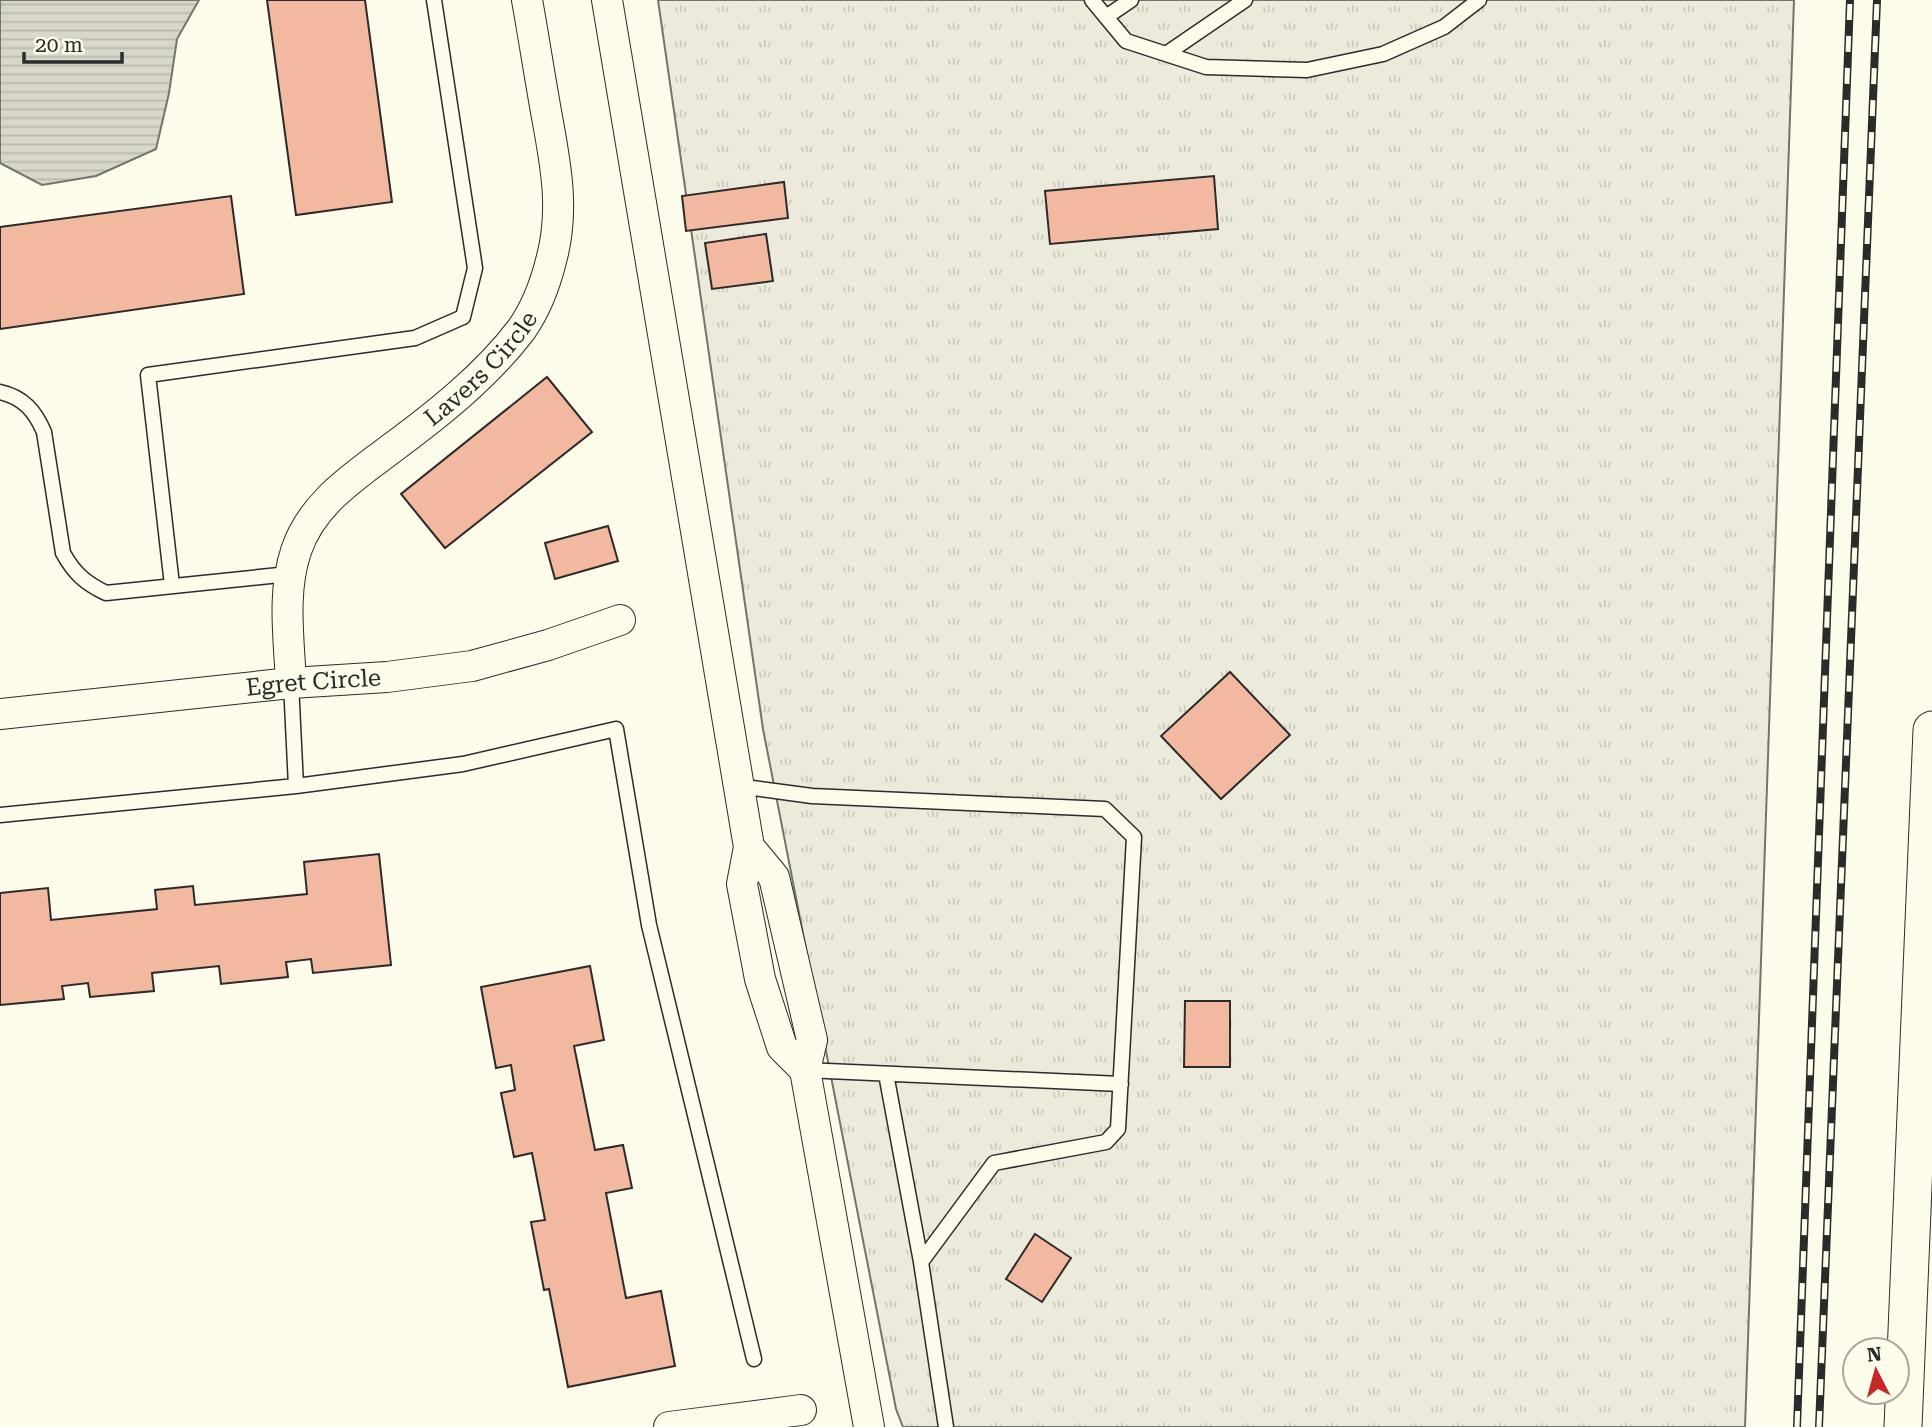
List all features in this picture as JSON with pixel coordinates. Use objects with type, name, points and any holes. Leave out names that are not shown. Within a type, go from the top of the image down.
[{"type":"street","name":"Lavers Circle","points":[[291,683],[287,599],[289,574],[307,527],[339,488],[419,428],[488,367],[522,329],[545,282],[558,227],[558,176],[527,0]]},
{"type":"street","points":[[607,0],[749,847],[742,884],[760,979],[782,1047],[805,1070],[869,1427]]},
{"type":"street","name":"Egret Circle","points":[[0,714],[291,683],[387,677],[472,666],[548,645],[620,620]]},
{"type":"street","points":[[1903,1427],[1932,730]]},
{"type":"street","points":[[669,1427],[800,1410]]},
{"type":"lane","points":[[172,585],[148,375],[415,338],[463,317],[475,268],[434,0]]},
{"type":"lane","points":[[1092,0],[1126,41],[1206,67],[1307,70],[1383,54],[1444,27],[1479,0]]},
{"type":"lane","points":[[1107,17],[1131,0]]},
{"type":"lane","points":[[1166,54],[1244,0]]},
{"type":"lane","points":[[0,392],[10,394],[25,403],[37,416],[44,432],[63,553],[73,570],[88,584],[106,593],[289,574]]},
{"type":"lane","points":[[291,683],[296,786]]},
{"type":"lane","points":[[0,816],[296,786],[463,764],[616,729],[649,925],[754,1359]]},
{"type":"lane","points":[[738,786],[812,796],[1105,809],[1134,837],[1118,1129],[1106,1142],[994,1163],[921,1262]]},
{"type":"lane","points":[[805,1070],[1121,1084]]},
{"type":"lane","points":[[886,1074],[921,1262],[946,1427]]},
{"type":"green space","points":[[658,0],[1794,0],[1745,1427],[903,1427],[896,1409],[763,729]]},
{"type":"shaded area","points":[[0,0],[199,0],[177,39],[169,93],[156,149],[96,176],[42,185],[0,163]]},
{"type":"building","points":[[267,0],[365,0],[392,202],[296,215]]},
{"type":"building","points":[[1214,176],[1218,229],[1050,244],[1045,191]]},
{"type":"building","points":[[784,182],[788,218],[686,231],[682,196]]},
{"type":"building","points":[[231,196],[244,294],[0,329],[0,227]]},
{"type":"building","points":[[766,234],[773,281],[712,289],[705,243]]},
{"type":"building","points":[[547,377],[592,432],[445,548],[401,494]]},
{"type":"building","points":[[608,526],[618,561],[555,579],[545,543]]},
{"type":"building","points":[[1230,672],[1290,735],[1221,799],[1161,736]]},
{"type":"building","points":[[379,854],[391,965],[313,973],[311,959],[286,962],[288,977],[221,984],[219,966],[152,973],[154,991],[90,997],[88,983],[62,986],[64,999],[0,1005],[0,893],[48,888],[51,920],[157,909],[155,890],[193,886],[195,905],[307,894],[304,862]]},
{"type":"building","points":[[590,966],[604,1040],[574,1046],[595,1150],[623,1145],[632,1188],[606,1193],[626,1298],[661,1291],[675,1366],[568,1387],[549,1289],[544,1290],[531,1222],[545,1220],[532,1153],[514,1157],[501,1093],[515,1090],[511,1065],[496,1068],[481,987]]},
{"type":"building","points":[[1185,1001],[1230,1001],[1230,1067],[1184,1067]]},
{"type":"building","points":[[1035,1234],[1071,1258],[1042,1302],[1006,1279]]},
{"type":"railway","points":[[1797,1427],[1850,0]]},
{"type":"railway","points":[[1819,1427],[1877,0]]}]
